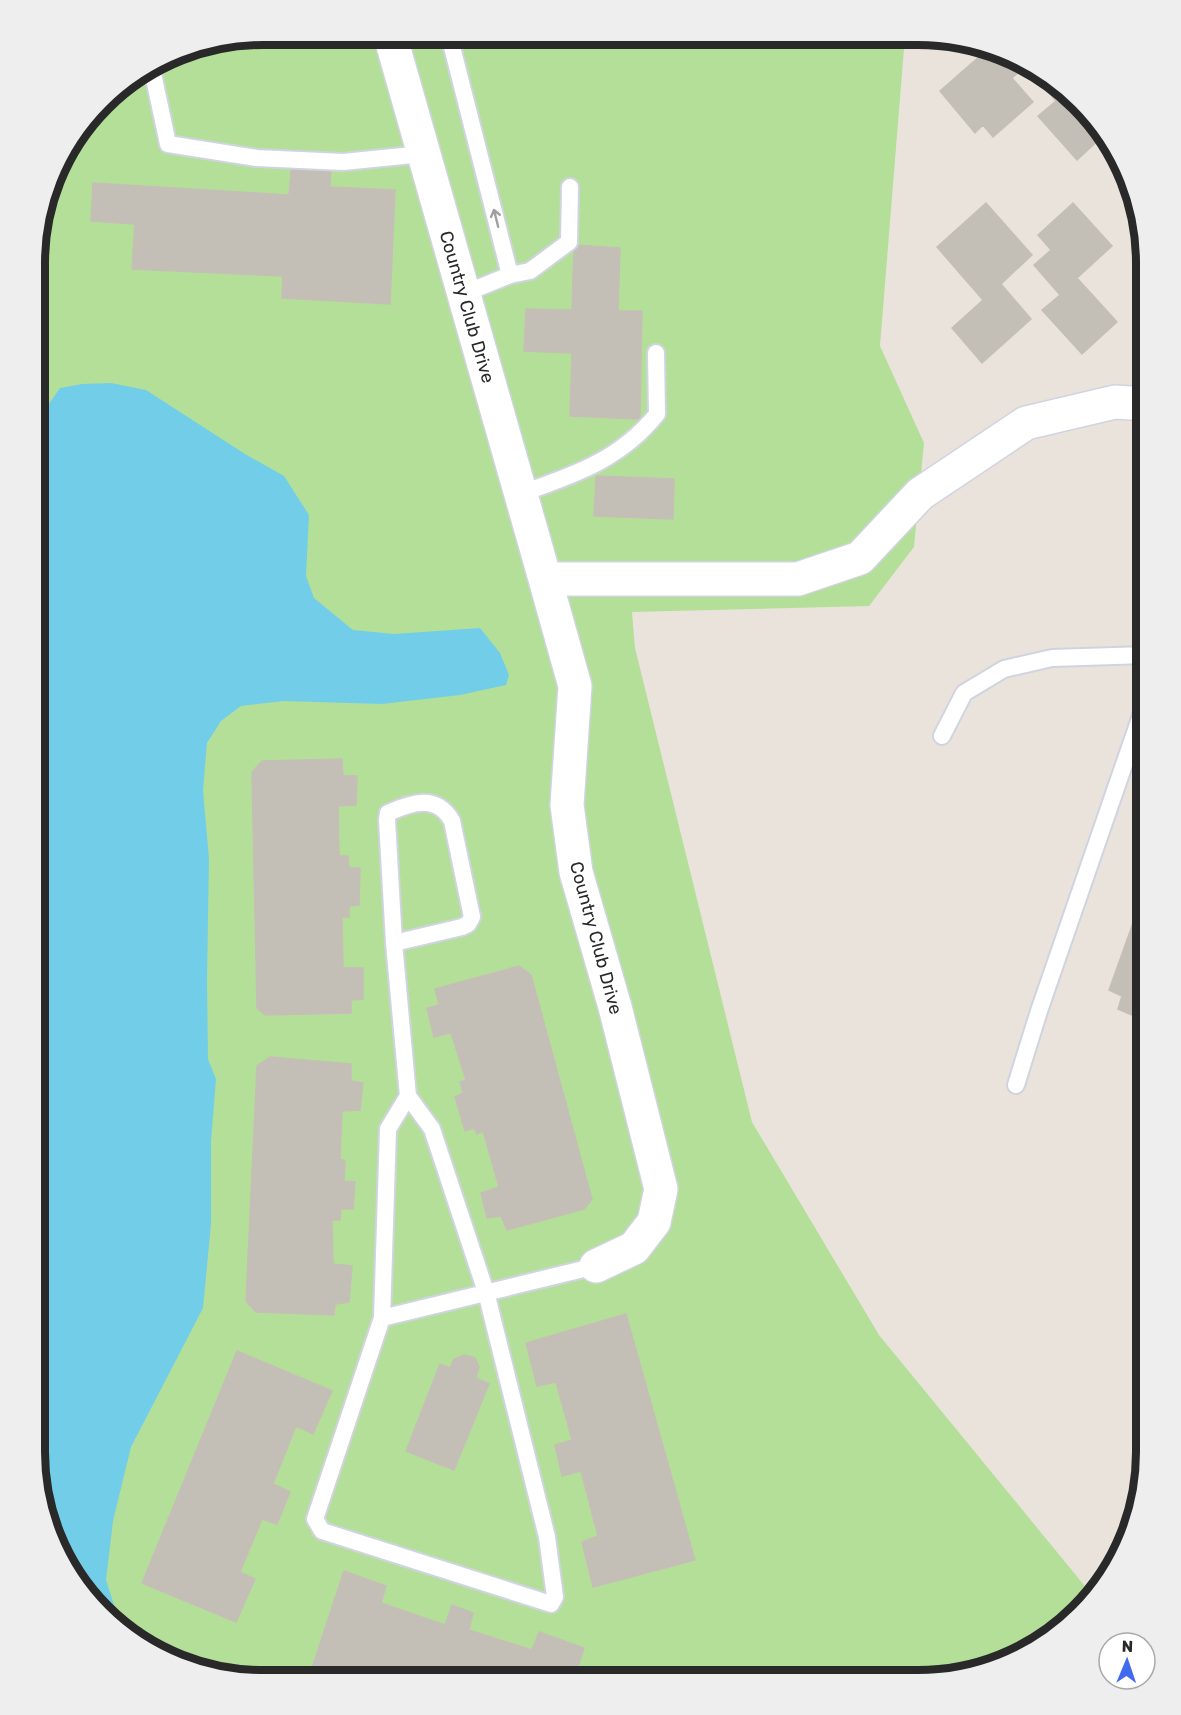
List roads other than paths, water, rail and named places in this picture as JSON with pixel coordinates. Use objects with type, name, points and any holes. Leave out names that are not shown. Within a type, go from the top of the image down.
[{"type":"street","name":"Country Club Drive","points":[[393,45],[575,686],[567,805],[576,872],[615,1006],[661,1189],[654,1222],[634,1248],[596,1266]]},
{"type":"street","points":[[544,579],[798,579],[860,558],[920,494],[1026,423],[1115,402],[1136,403]]},
{"type":"lane","points":[[452,45],[510,275]]},
{"type":"lane","points":[[153,75],[168,144],[256,158],[343,162],[423,154]]},
{"type":"lane","points":[[463,294],[510,275],[530,271],[569,243],[570,187]]},
{"type":"lane","points":[[520,494],[575,474],[620,451],[645,430],[657,414],[656,353]]},
{"type":"lane","points":[[942,736],[964,693],[1004,669],[1052,658],[1136,655]]},
{"type":"lane","points":[[1016,1085],[1039,1011],[1136,730]]},
{"type":"lane","points":[[394,943],[462,927],[468,924],[472,917],[452,821],[447,811],[422,801],[388,813],[387,820],[394,943],[408,1096],[432,1129],[486,1292],[548,1537],[555,1597],[551,1604],[322,1531],[315,1519],[382,1318],[388,1129],[408,1096]]},
{"type":"lane","points":[[382,1318],[596,1266]]},
{"type":"water","points":[[111,383],[146,390],[245,454],[284,476],[309,515],[306,576],[314,598],[353,630],[394,634],[480,628],[500,653],[509,675],[506,685],[460,695],[382,704],[283,701],[241,706],[221,721],[207,743],[203,790],[209,859],[208,1059],[216,1079],[211,1142],[211,1224],[203,1308],[131,1447],[113,1521],[106,1580],[117,1614],[90,1585],[74,1561],[52,1508],[45,1466],[45,409],[60,388],[82,384]]}]
